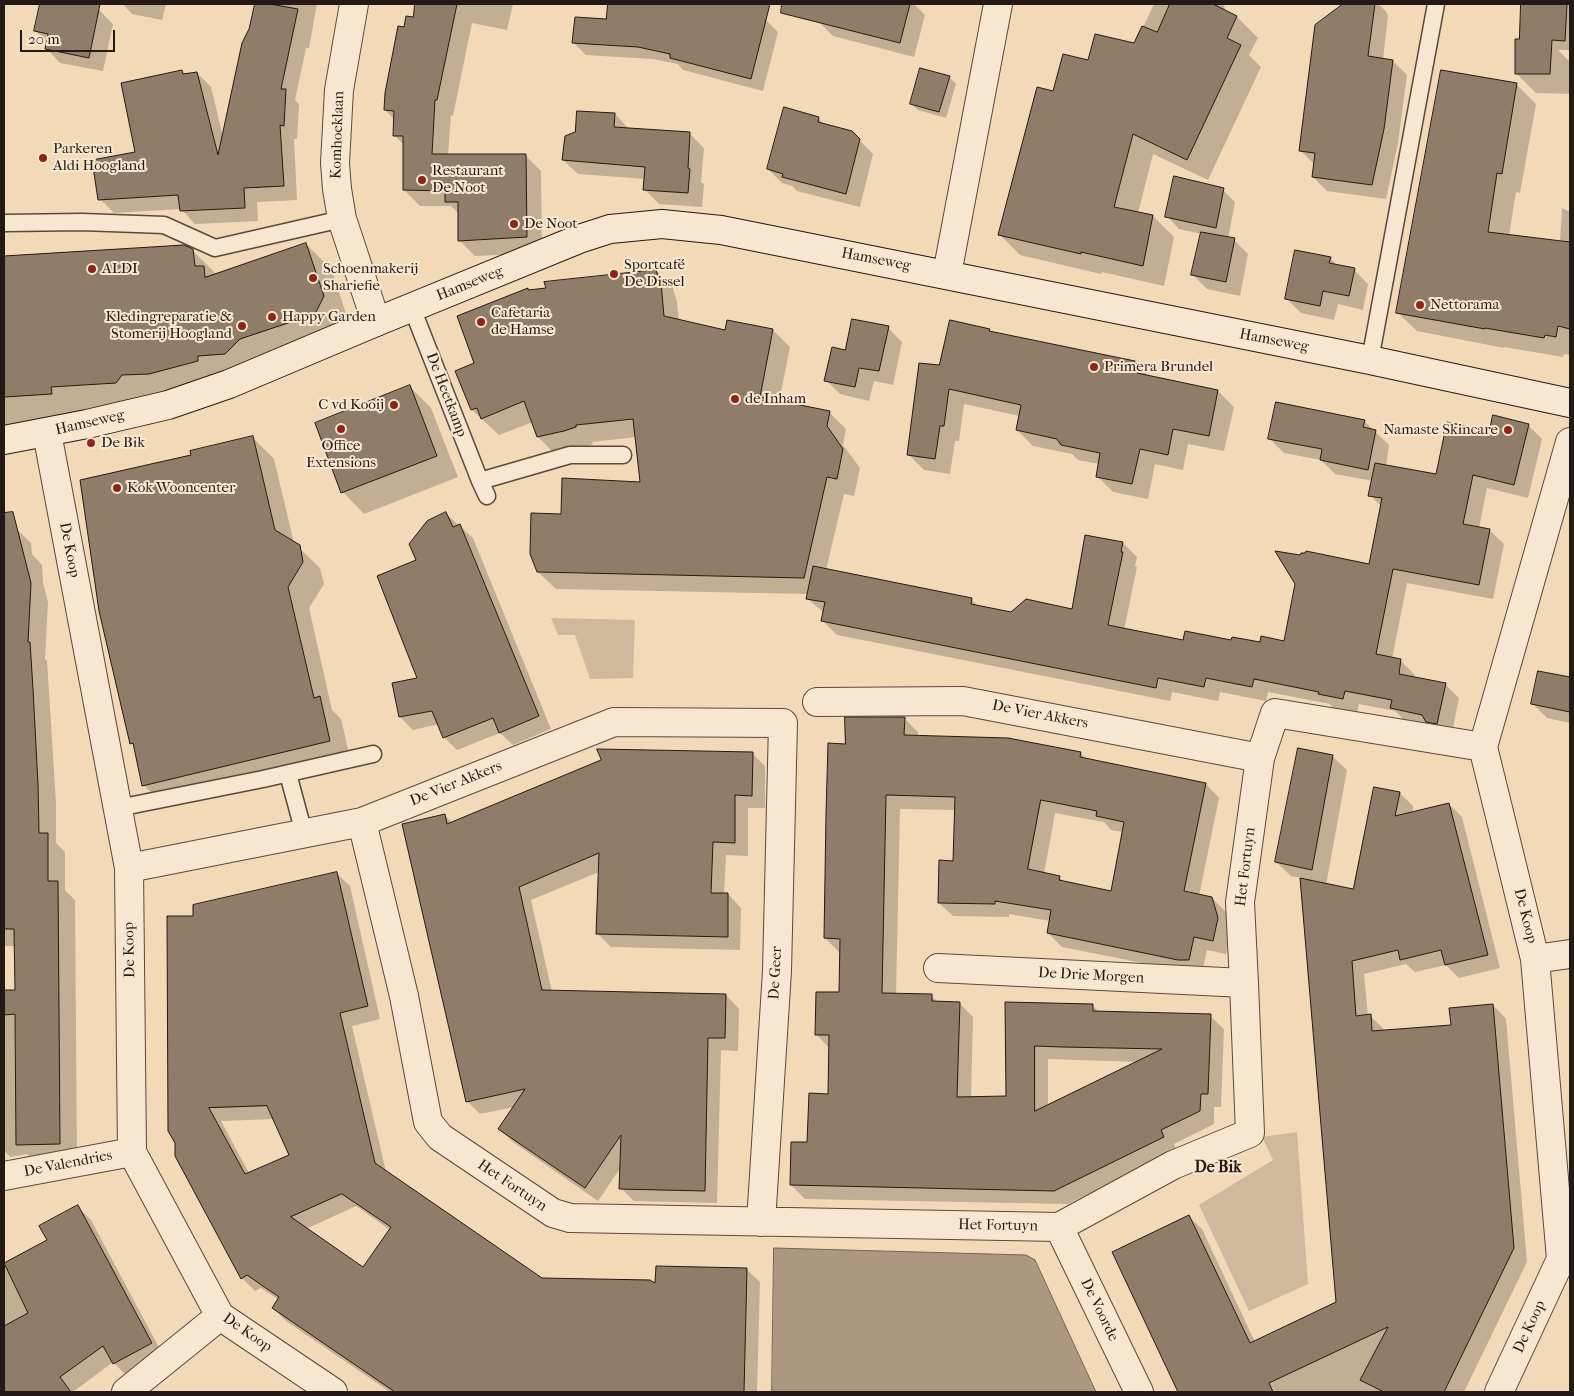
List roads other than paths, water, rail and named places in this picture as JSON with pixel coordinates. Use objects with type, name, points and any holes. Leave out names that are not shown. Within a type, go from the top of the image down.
[{"type":"street","name":"Komhoeklaan","points":[[354,4],[339,90],[336,132],[336,189],[342,219],[376,322]]},
{"type":"street","points":[[947,274],[998,4]]},
{"type":"street","name":"Hamseweg","points":[[4,440],[47,433],[168,405],[196,396],[579,239],[610,229],[662,224],[721,230],[947,274],[1370,360],[1570,403]]},
{"type":"street","name":"De Koop","points":[[47,433],[129,868],[132,1152],[220,1316],[333,1392]]},
{"type":"street","name":"De Koop","points":[[1499,1392],[1561,1259],[1535,959],[1484,746],[1570,442]]},
{"type":"street","name":"De Vier Akkers","points":[[817,702],[963,701],[1260,758]]},
{"type":"street","name":"Het Fortuyn","points":[[362,822],[404,996],[428,1122],[440,1137],[552,1212],[570,1218],[1059,1227],[1173,1165],[1250,1133],[1240,902],[1260,758],[1275,713],[1484,746]]},
{"type":"street","name":"De Vier Akkers","points":[[129,868],[362,822],[614,722],[783,724]]},
{"type":"street","name":"De Geer","points":[[761,1222],[777,971],[783,724]]},
{"type":"street","points":[[1535,959],[1570,954]]},
{"type":"street","name":"De Drie Morgen","points":[[938,968],[1244,983]]},
{"type":"street","name":"De Valendries","points":[[4,1176],[132,1152]]},
{"type":"street","name":"De Voorde","points":[[1059,1227],[1140,1392]]},
{"type":"street","points":[[126,1392],[220,1316]]},
{"type":"lane","points":[[1370,360],[1436,4]]},
{"type":"lane","points":[[4,223],[82,222],[164,226],[215,248],[342,219]]},
{"type":"lane","name":"De Heetkamp","points":[[412,308],[483,489],[570,454],[623,455]]},
{"type":"lane","points":[[118,808],[288,774],[374,754]]},
{"type":"lane","points":[[288,774],[304,834]]},
{"type":"place","name":"Parkeren Aldi Hoogland","points":[[43,158]]},
{"type":"place","name":"Restaurant De Noot","points":[[422,180]]},
{"type":"place","name":"De Noot","points":[[514,224]]},
{"type":"place","name":"ALDI","points":[[92,269]]},
{"type":"place","name":"Sportcafé De Dissel","points":[[614,274]]},
{"type":"place","name":"Schoenmakerij Shariefie","points":[[313,278]]},
{"type":"place","name":"Nettorama","points":[[1420,305]]},
{"type":"place","name":"Happy Garden","points":[[272,317]]},
{"type":"place","name":"Cafetaria de Hamse","points":[[481,322]]},
{"type":"place","name":"Kledingreparatie & Stomerij Hoogland","points":[[242,326]]},
{"type":"place","name":"Primera Brundel","points":[[1094,367]]},
{"type":"place","name":"de Inham","points":[[735,399]]},
{"type":"place","name":"C vd Kooij","points":[[394,405]]},
{"type":"place","name":"Office Extensions","points":[[341,429]]},
{"type":"place","name":"Namaste Skincare","points":[[1508,430]]},
{"type":"place","name":"De Bik","points":[[91,443]]},
{"type":"place","name":"Kok Wooncenter","points":[[117,488]]},
{"type":"district","name":"De Bik","points":[[1218,1168]]}]
